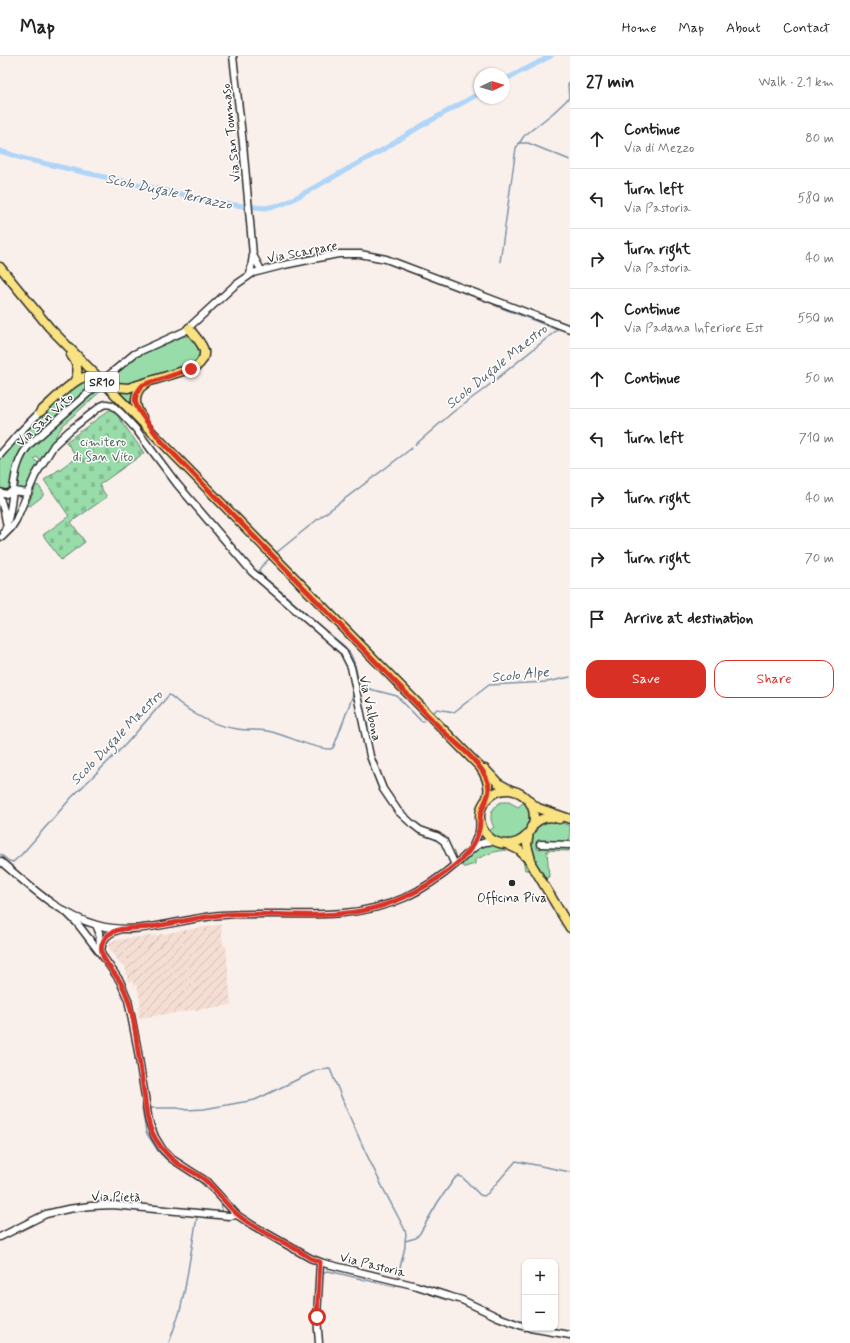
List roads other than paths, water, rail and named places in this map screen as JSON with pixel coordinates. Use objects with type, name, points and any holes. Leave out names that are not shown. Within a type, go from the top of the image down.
[{"type":"main road","name":"SR10","points":[[0,267],[50,328],[472,759],[482,770],[487,779],[489,790],[486,800]]},
{"type":"main road","points":[[50,328],[76,362],[78,372],[74,382]]},
{"type":"main road","points":[[64,342],[111,384],[116,387],[128,388],[191,369],[200,363],[204,355],[203,346],[189,328]]},
{"type":"main road","points":[[40,412],[74,382],[84,377],[94,379],[141,421]]},
{"type":"main road","points":[[146,383],[140,388],[137,394],[137,408],[139,413],[166,446]]},
{"type":"main road","name":"SR10","points":[[472,759],[486,770],[498,783],[514,792]]},
{"type":"main road","points":[[534,866],[519,850],[490,838],[485,833],[480,819],[481,809],[486,800],[499,792],[514,792],[524,797],[536,807],[570,819]]},
{"type":"main road","points":[[524,797],[532,811],[533,819],[527,845],[534,866],[570,928]]},
{"type":"main road","points":[[502,843],[518,841],[540,820],[549,817],[570,823]]},
{"type":"street","name":"Via San Tommaso","points":[[233,56],[244,144],[253,255],[250,275]]},
{"type":"street","name":"Via Scarpare","points":[[109,375],[131,355],[176,336],[189,328],[229,291],[250,275],[261,270],[338,254],[354,253],[373,256],[394,262],[570,329]]},
{"type":"street","name":"Via San Tommaso","points":[[253,255],[261,270]]},
{"type":"street","name":"Via San Vito","points":[[1,538],[6,529],[17,466],[20,457],[42,433],[109,375]]},
{"type":"street","name":"Via Valbona","points":[[1,538],[14,524],[46,458],[59,440],[84,418],[103,405],[110,405],[118,409],[146,442],[177,484],[256,575],[343,651],[351,667],[370,756],[383,789],[398,811],[410,823],[420,830],[439,837],[444,841],[455,865]]},
{"type":"street","points":[[0,455],[40,412]]},
{"type":"street","points":[[0,492],[6,494],[13,491],[28,493]]},
{"type":"street","points":[[0,497],[4,502],[11,505],[19,504],[24,501]]},
{"type":"street","points":[[0,497],[6,516],[6,529]]},
{"type":"street","points":[[470,851],[479,832],[480,819]]},
{"type":"street","points":[[103,956],[102,944],[106,936],[112,932],[127,929],[144,928],[202,917],[224,915],[334,914],[361,911],[390,903],[410,895],[434,881],[470,851],[484,842],[502,843]]},
{"type":"street","points":[[540,844],[570,845]]},
{"type":"street","points":[[0,861],[40,895],[66,912],[96,925],[127,929]]},
{"type":"street","name":"Via Pastoria","points":[[66,912],[77,923],[103,956],[120,981],[128,1000],[136,1039],[147,1112],[153,1134],[163,1150],[172,1159],[206,1181],[237,1215],[310,1258],[320,1262],[417,1286],[462,1300],[498,1317],[522,1326]]},
{"type":"street","points":[[90,941],[89,932],[96,925]]},
{"type":"street","name":"Via Pastoria","points":[[96,925],[103,956]]},
{"type":"street","name":"Via Pietà","points":[[0,1237],[46,1214],[90,1206],[113,1204],[229,1216],[237,1215]]},
{"type":"street","points":[[319,1343],[317,1317],[320,1262]]},
{"type":"street","points":[[547,1331],[570,1335]]},
{"type":"waterway","name":"Scolo Dugale Terrazzo","points":[[510,77],[551,56]]},
{"type":"waterway","name":"Scolo Dugale Maestro","points":[[500,262],[516,148],[524,136],[569,98],[568,85],[570,82]]},
{"type":"waterway","name":"Scolo Dugale Terrazzo","points":[[0,151],[25,159],[224,204],[265,208],[288,202],[384,149],[474,96]]},
{"type":"waterway","points":[[518,143],[528,143],[570,160]]},
{"type":"waterway","name":"Scolo Dugale Maestro","points":[[415,445],[453,412],[483,390],[557,330],[494,305]]},
{"type":"waterway","name":"Scolo Dugale Maestro","points":[[276,553],[318,519],[412,448]]},
{"type":"waterway","name":"Scolo Dugale Maestro","points":[[269,559],[260,568],[259,571],[261,575],[279,589],[320,627],[347,648],[354,663],[359,688]]},
{"type":"waterway","name":"Scolo Alpe","points":[[434,712],[437,709],[454,712],[489,685],[547,682],[570,677]]},
{"type":"waterway","name":"Scolo Alpe","points":[[358,686],[397,696],[421,721],[424,721]]},
{"type":"waterway","name":"Scolo Dugale Maestro","points":[[0,854],[9,861],[13,862],[22,854],[72,797],[126,744],[169,695],[194,714],[219,725],[242,730],[272,732],[308,744],[330,749],[333,748],[336,741],[353,695]]},
{"type":"waterway","points":[[149,1108],[177,1108],[187,1110],[204,1109],[255,1100],[317,1070],[330,1069],[364,1150],[404,1228],[406,1234],[405,1241]]},
{"type":"waterway","points":[[144,1108],[142,1108],[146,1132],[158,1151],[166,1159],[200,1182],[218,1199]]},
{"type":"waterway","points":[[397,1280],[405,1247],[405,1241],[416,1238],[420,1233],[438,1202],[455,1178],[459,1176],[462,1177],[480,1195],[484,1196],[516,1161],[570,1172]]},
{"type":"waterway","points":[[215,1212],[222,1210],[221,1201]]},
{"type":"waterway","points":[[169,1343],[180,1311],[197,1217]]},
{"type":"waterway","points":[[322,1273],[327,1271],[333,1272],[395,1287],[396,1284]]},
{"type":"waterway","points":[[320,1310],[321,1327]]},
{"type":"place","name":"Officina Piva","points":[[512,883]]},
{"type":"park label","name":"cimitero di San Vito","points":[[103,448]]}]
